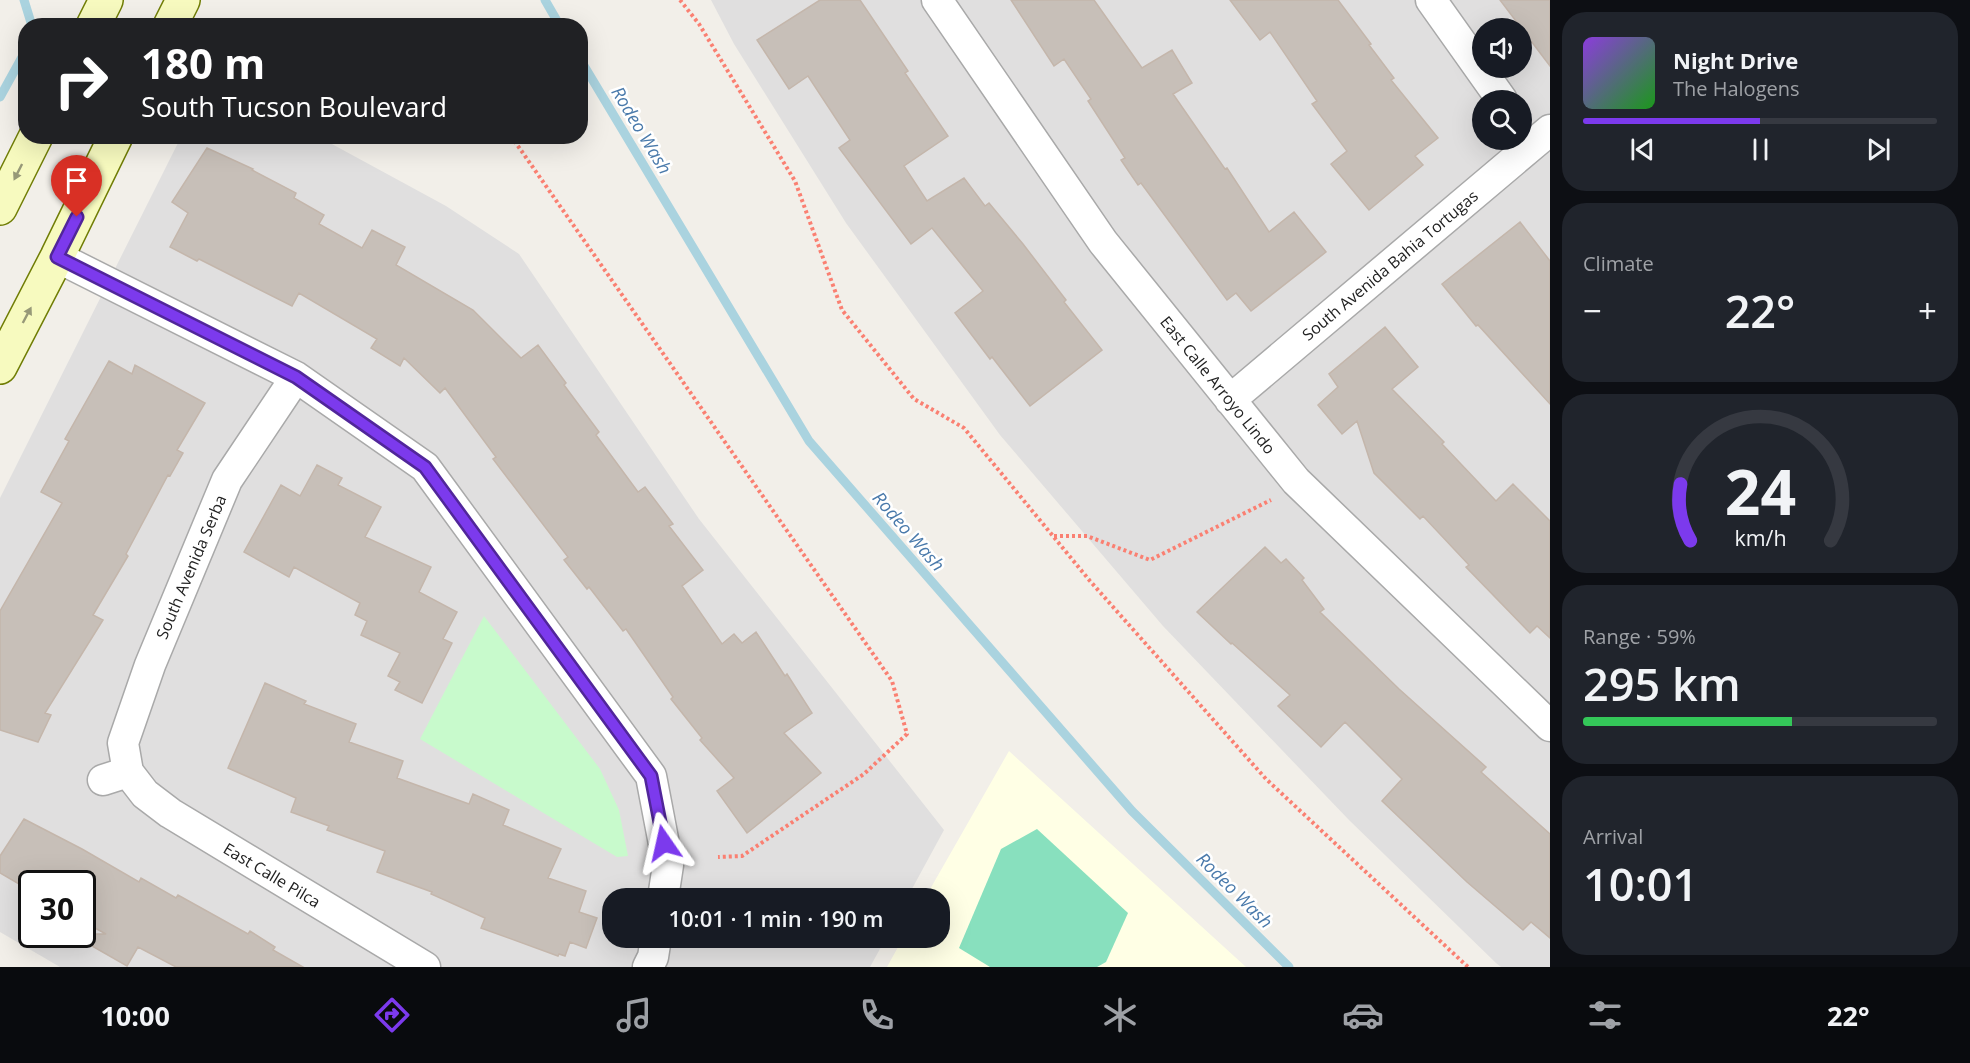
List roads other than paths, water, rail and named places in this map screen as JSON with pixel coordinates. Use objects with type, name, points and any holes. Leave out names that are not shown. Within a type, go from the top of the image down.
[{"type":"main road","points":[[97,18],[106,0]]},
{"type":"main road","points":[[174,18],[183,0]]},
{"type":"main road","points":[[0,208],[32,144]]},
{"type":"main road","points":[[0,367],[112,144]]},
{"type":"street","name":"East Calle Arroyo Lindo","points":[[937,0],[1102,242],[1296,481],[1550,726]]},
{"type":"street","points":[[1431,0],[1495,90]]},
{"type":"street","name":"South Avenida Bahia Tortugas","points":[[1230,400],[1539,140]]},
{"type":"street","points":[[57,257],[296,377],[425,467],[651,776],[668,864],[664,888]]},
{"type":"street","name":"South Avenida Serba","points":[[115,776],[123,743],[150,665],[227,480],[296,377]]},
{"type":"street","name":"East Calle Pilca","points":[[115,776],[145,794],[170,813],[426,967]]},
{"type":"street","points":[[648,967],[654,948]]},
{"type":"waterway","points":[[24,0],[30,18]]},
{"type":"waterway","name":"Rodeo Wash","points":[[545,0],[555,18]]},
{"type":"waterway","points":[[0,97],[18,64]]},
{"type":"waterway","name":"Rodeo Wash","points":[[588,72],[809,441],[1132,811],[1289,967]]}]
